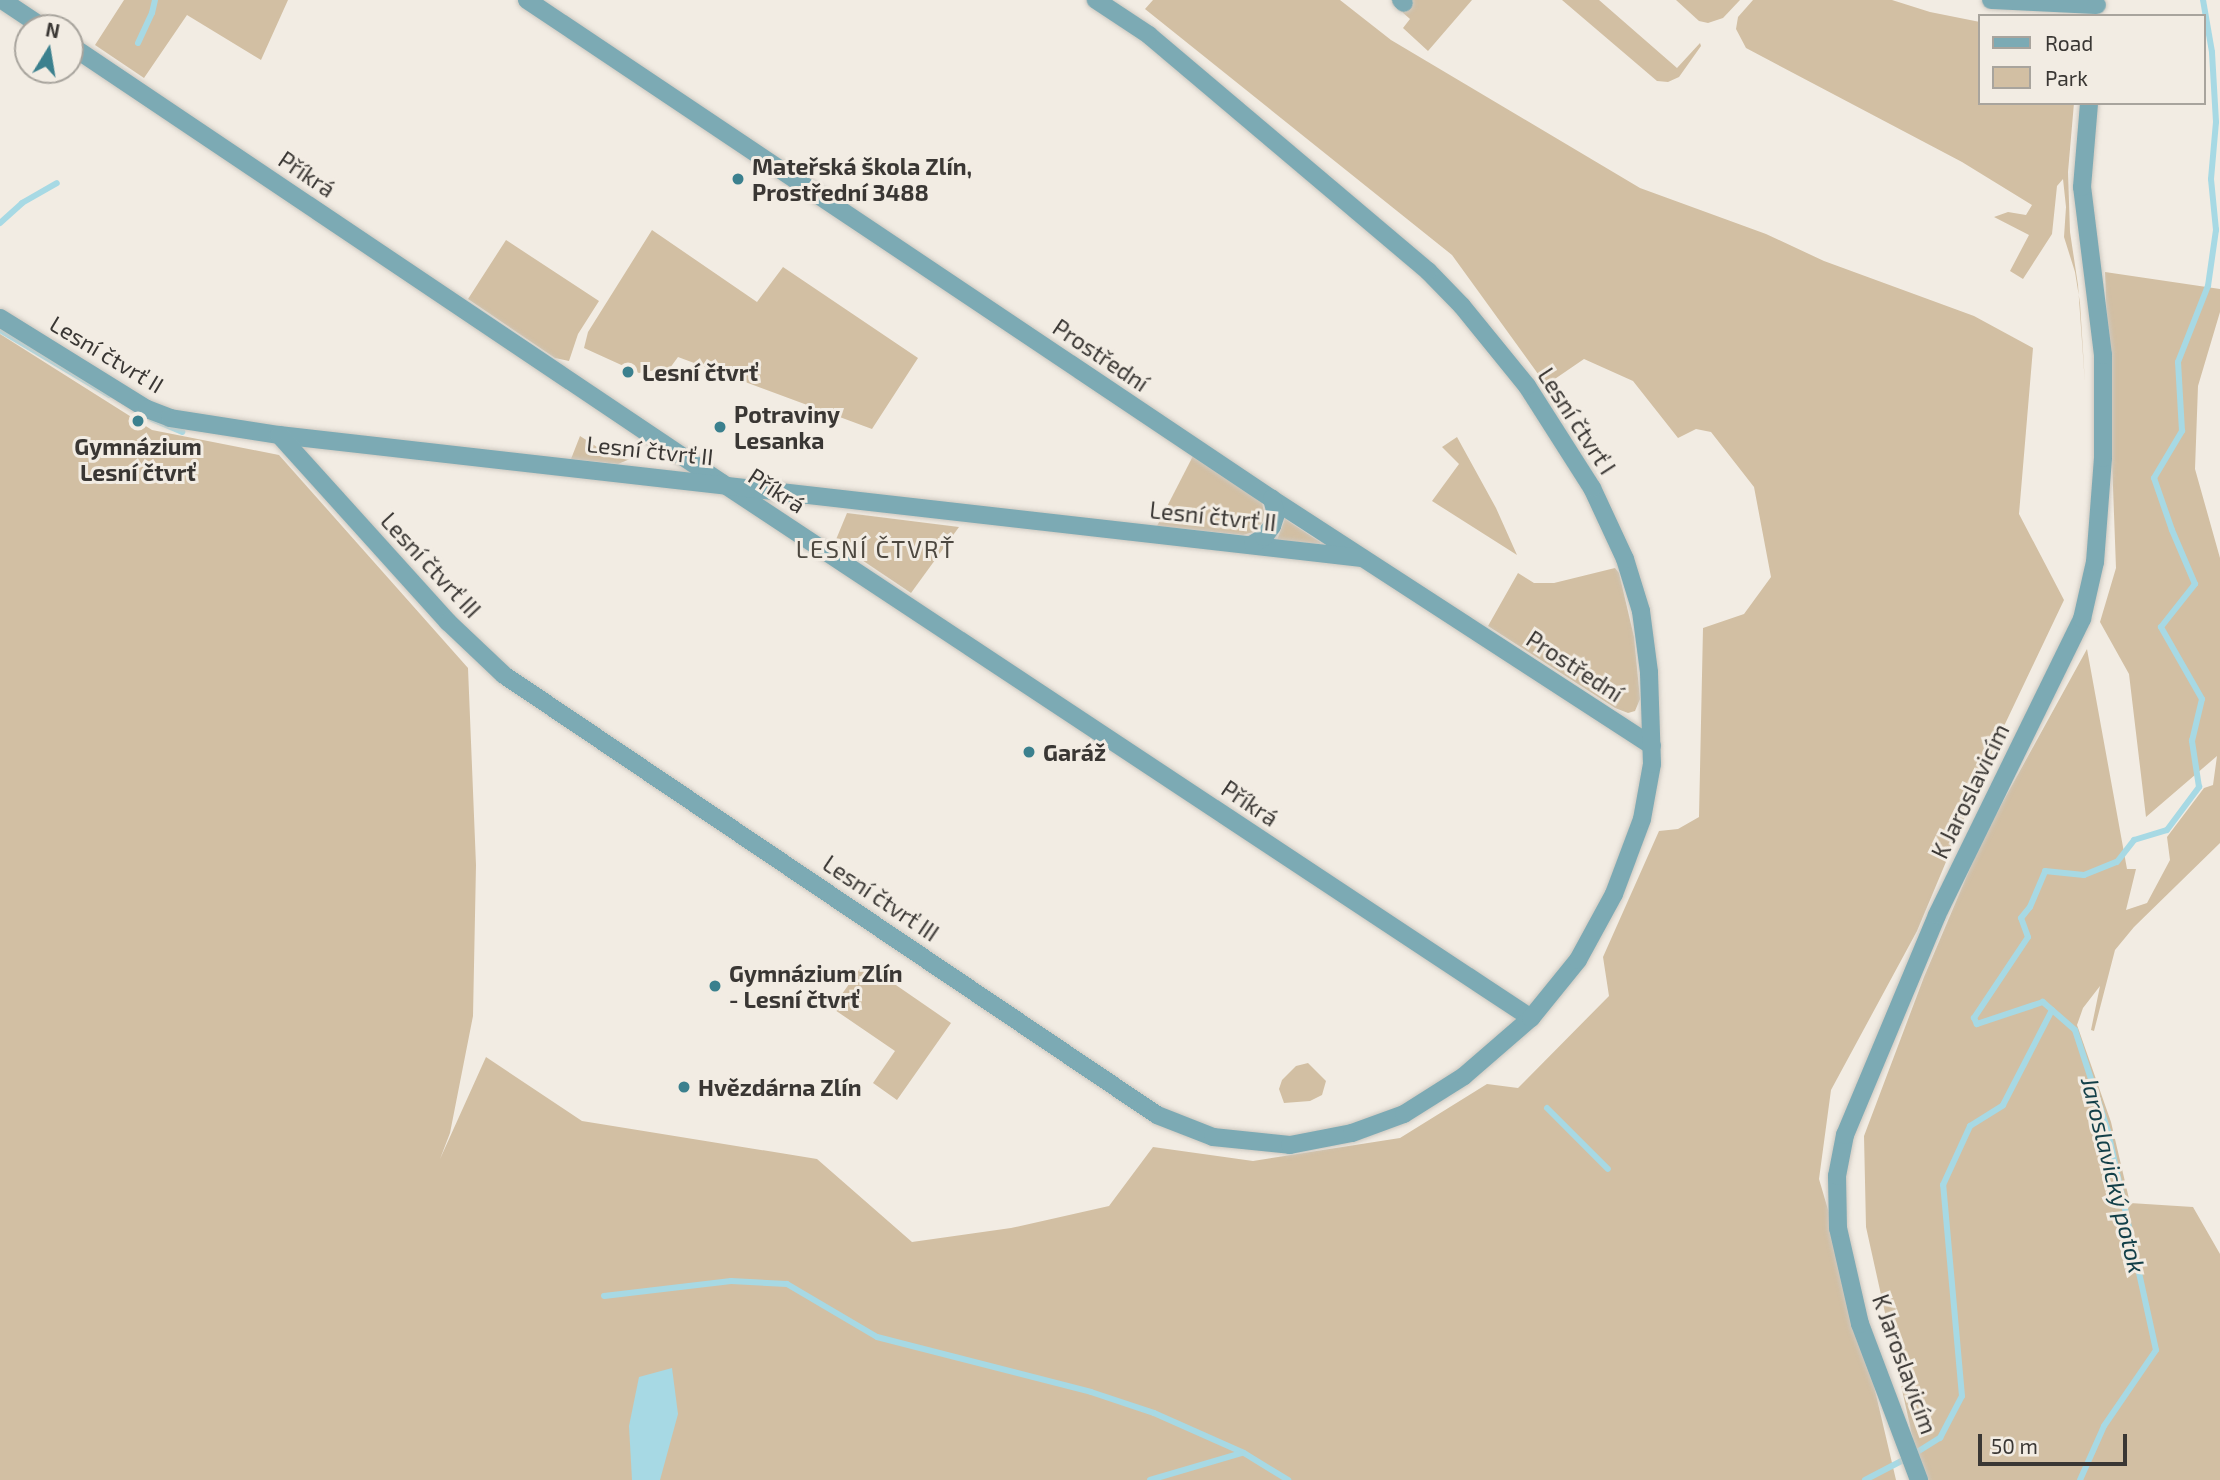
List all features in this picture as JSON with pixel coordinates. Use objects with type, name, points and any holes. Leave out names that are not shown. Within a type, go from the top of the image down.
[{"type":"street","points":[[2,0],[23,14]]},
{"type":"street","name":"Prostřední","points":[[527,0],[1272,499],[1652,746]]},
{"type":"street","name":"Lesní čtvrť I","points":[[1096,0],[1149,34],[1428,271],[1471,316],[1527,386],[1592,488],[1625,559],[1645,630],[1652,746],[1650,783],[1642,819],[1614,894],[1578,960],[1531,1018]]},
{"type":"street","points":[[1991,0],[2096,7]]},
{"type":"street","name":"Příkrá","points":[[84,54],[722,483],[1531,1018]]},
{"type":"street","name":"K Jaroslavicím","points":[[1919,1480],[1860,1324],[1838,1228],[1836,1177],[1844,1135],[1937,915],[2082,620],[2095,562],[2103,458],[2103,355],[2082,187],[2089,105]]},
{"type":"street","name":"Lesní čtvrť II","points":[[0,318],[147,409],[170,418],[279,435],[722,483],[854,502],[1362,558]]},
{"type":"street","name":"Lesní čtvrť III","points":[[279,435],[449,622],[504,675],[1157,1115],[1178,1126],[1213,1137],[1271,1145],[1307,1143],[1367,1129],[1425,1103],[1464,1076],[1531,1018]]},
{"type":"street","points":[[1253,544],[1264,537],[1272,526],[1276,514],[1272,499]]},
{"type":"green space","points":[[124,0],[288,0],[261,60],[187,15],[144,78],[95,45]]},
{"type":"green space","points":[[1153,0],[1340,0],[1391,40],[1640,188],[1766,234],[1824,261],[1974,316],[2033,348],[2019,514],[2064,600],[1995,745],[1917,931],[1831,1090],[1819,1179],[1851,1288],[1896,1480],[0,1480],[0,334],[152,430],[279,455],[468,668],[476,865],[473,1016],[450,1133],[440,1159],[486,1057],[582,1121],[817,1159],[912,1242],[1011,1228],[1109,1206],[1153,1147],[1253,1161],[1400,1138],[1487,1084],[1518,1088],[1609,996],[1603,957],[1659,831],[1678,829],[1699,817],[1703,628],[1744,614],[1771,577],[1754,487],[1711,432],[1696,429],[1678,438],[1633,381],[1584,359],[1546,385],[1452,255],[1145,9]]},
{"type":"green space","points":[[1393,0],[1472,0],[1428,51],[1403,28],[1410,19],[1392,3]]},
{"type":"green space","points":[[1562,0],[1599,0],[1677,68],[1700,43],[1701,46],[1679,77],[1668,82],[1657,81]]},
{"type":"green space","points":[[1676,0],[1740,0],[1723,18],[1708,23],[1699,21]]},
{"type":"green space","points":[[1753,0],[1892,0],[1930,12],[1979,22],[1979,105],[2074,105],[2068,172],[2070,232],[2079,295],[2064,237],[2066,207],[2063,179],[2057,186],[2052,234],[2023,279],[2010,271],[2029,235],[1994,217],[2008,212],[2026,215],[2032,205],[1962,162],[1746,48],[1736,29],[1738,17]]},
{"type":"green space","points":[[652,230],[757,302],[783,267],[918,358],[872,429],[678,357],[667,372],[661,369],[639,373],[584,348],[588,332]]},
{"type":"green space","points":[[506,240],[599,301],[578,334],[569,361],[555,358],[468,299]]},
{"type":"green space","points":[[2105,272],[2220,289],[2220,312],[2198,386],[2195,469],[2220,558],[2220,843],[2134,927],[2115,950],[2094,1031],[2091,1030],[2100,986],[2083,1008],[2077,1025],[2111,1122],[2130,1203],[2193,1207],[2220,1254],[2220,1480],[1922,1480],[1866,1227],[1864,1136],[1924,977],[1983,838],[2087,649],[2127,869],[2136,869],[2126,910],[2147,903],[2170,860],[2167,837],[2204,788],[2213,785],[2217,756],[2146,817],[2129,674],[2100,622],[2116,568]]},
{"type":"green space","points":[[580,436],[597,447],[629,447],[635,451],[630,459],[618,464],[571,459]]},
{"type":"green space","points":[[1457,437],[1496,508],[1517,555],[1432,501],[1459,464],[1442,447]]},
{"type":"green space","points":[[1193,456],[1262,502],[1265,517],[1257,531],[1243,535],[1157,526]]},
{"type":"green space","points":[[847,513],[959,527],[911,593],[835,542]]},
{"type":"green space","points":[[1285,519],[1320,542],[1320,544],[1277,540]]},
{"type":"green space","points":[[1615,568],[1619,573],[1634,637],[1640,699],[1635,711],[1628,713],[1615,708],[1488,626],[1518,573],[1534,583],[1554,583]]},
{"type":"green space","points":[[864,963],[951,1023],[897,1100],[873,1083],[895,1051],[832,1008]]},
{"type":"green space","points":[[1308,1063],[1326,1081],[1322,1095],[1310,1101],[1284,1103],[1279,1089],[1282,1080],[1296,1066]]},
{"type":"water","points":[[672,1368],[678,1414],[660,1480],[632,1480],[629,1426],[639,1377]]},
{"type":"waterway","points":[[138,43],[155,0]]},
{"type":"waterway","name":"Jaroslavický potok","points":[[2203,0],[2205,14]]},
{"type":"waterway","name":"Jaroslavický potok","points":[[2080,1480],[2104,1426],[2156,1350],[2108,1131],[2075,1030],[2043,1002],[1977,1024],[1974,1018],[2028,937],[2021,918],[2030,907],[2045,871],[2084,875],[2117,862],[2134,840],[2167,830],[2199,787],[2192,741],[2202,699],[2161,627],[2195,584],[2154,478],[2182,431],[2178,362],[2208,286],[2216,230],[2211,179],[2216,122],[2212,52],[2206,17]]},
{"type":"waterway","points":[[0,223],[22,203],[57,183]]},
{"type":"waterway","points":[[0,330],[109,395]]},
{"type":"waterway","points":[[152,419],[182,432]]},
{"type":"waterway","points":[[1914,1454],[1940,1438],[1962,1396],[1943,1185],[1970,1126],[2003,1105],[2052,1010]]},
{"type":"waterway","points":[[1547,1108],[1608,1169]]},
{"type":"waterway","points":[[604,1296],[731,1281],[787,1284],[877,1337],[1091,1392],[1154,1413],[1244,1453],[1288,1480]]},
{"type":"waterway","points":[[1150,1480],[1242,1453]]},
{"type":"waterway","points":[[1865,1480],[1907,1458]]},
{"type":"place","name":"Mateřská škola Zlín, Prostřední 3488","points":[[738,179]]},
{"type":"place","name":"Lesní čtvrť","points":[[628,372]]},
{"type":"place","name":"Gymnázium Lesní čtvrť","points":[[138,421]]},
{"type":"place","name":"Potraviny Lesanka","points":[[720,427]]},
{"type":"place","name":"Garáž","points":[[1029,752]]},
{"type":"place","name":"Gymnázium Zlín - Lesní čtvrť","points":[[715,986]]},
{"type":"place","name":"Hvězdárna Zlín","points":[[684,1087]]},
{"type":"district","name":"LESNÍ ČTVRŤ","points":[[876,549]]}]
